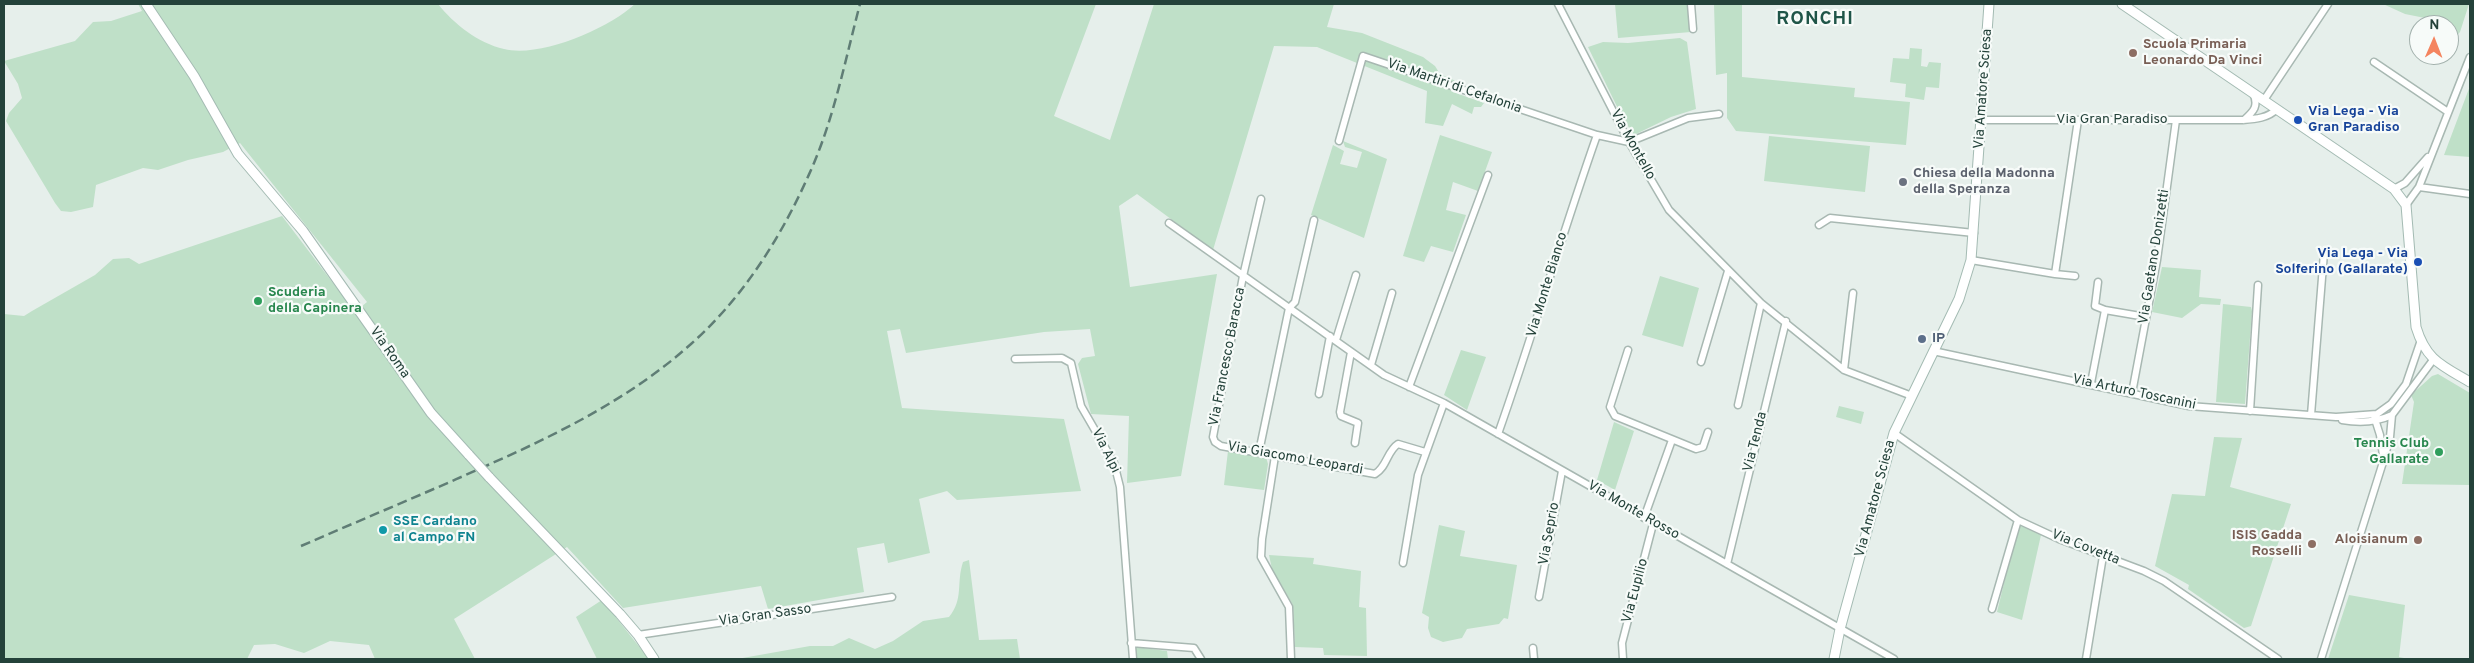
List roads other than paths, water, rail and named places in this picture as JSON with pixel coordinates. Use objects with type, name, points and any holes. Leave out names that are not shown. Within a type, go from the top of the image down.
[{"type":"street","name":"Via Roma","points":[[146,4],[194,76],[238,154],[303,231],[431,413],[638,635],[654,659]]},
{"type":"street","name":"Via Montello","points":[[1558,4],[1629,142],[1669,210],[1761,303],[1786,321],[1844,370],[1912,396]]},
{"type":"street","points":[[1691,4],[1693,29]]},
{"type":"street","name":"Via Amatore Sciesa","points":[[1834,659],[1840,629],[1894,433],[1959,299],[1971,260],[1989,4]]},
{"type":"street","points":[[2122,4],[2394,189],[2406,205],[2416,327],[2420,343],[2433,360],[2470,382]]},
{"type":"street","points":[[2264,100],[2328,4]]},
{"type":"street","name":"Via Martiri di Cefalonia","points":[[1339,141],[1363,56],[1597,135],[1629,142]]},
{"type":"street","points":[[2406,205],[2419,187],[2470,57]]},
{"type":"street","points":[[2374,62],[2448,112]]},
{"type":"street","points":[[2243,120],[2256,109],[2257,102],[2253,92]]},
{"type":"street","name":"Via Gran Paradiso","points":[[1982,120],[2243,120],[2272,114],[2277,109]]},
{"type":"street","points":[[1629,142],[1688,118],[1719,114]]},
{"type":"street","points":[[2055,274],[2078,120]]},
{"type":"street","name":"Via Gaetano Donizetti","points":[[2132,393],[2157,260],[2176,120]]},
{"type":"street","name":"Via Monte Bianco","points":[[1498,434],[1528,350],[1572,206],[1597,135]]},
{"type":"street","points":[[2394,189],[2405,183],[2417,172],[2434,150]]},
{"type":"street","points":[[1409,387],[1488,175]]},
{"type":"street","points":[[2419,187],[2470,194]]},
{"type":"street","points":[[1243,276],[1261,199]]},
{"type":"street","points":[[1819,225],[1830,218],[1974,233]]},
{"type":"street","points":[[1259,452],[1289,308],[1295,302],[1314,220]]},
{"type":"street","name":"Via Monte Rosso","points":[[1169,222],[1370,366],[1444,403],[1894,659]]},
{"type":"street","points":[[2310,415],[2324,253]]},
{"type":"street","points":[[1971,260],[2075,276]]},
{"type":"street","points":[[1701,362],[1728,271]]},
{"type":"street","points":[[1319,394],[1333,338],[1356,275]]},
{"type":"street","name":"Via Francesco Baracca","points":[[1213,437],[1243,276]]},
{"type":"street","points":[[2098,282],[2095,306],[2106,310],[2146,316]]},
{"type":"street","points":[[2250,411],[2258,285]]},
{"type":"street","points":[[1370,366],[1392,293]]},
{"type":"street","points":[[1844,370],[1853,293]]},
{"type":"street","points":[[1738,405],[1761,303]]},
{"type":"street","points":[[2091,383],[2106,310]]},
{"type":"street","name":"Via Tenda","points":[[1727,564],[1786,321]]},
{"type":"street","points":[[2377,417],[2391,404],[2406,384],[2420,343]]},
{"type":"street","points":[[1628,350],[1610,407],[1611,412],[1621,419],[1672,440],[1700,449],[1708,432]]},
{"type":"street","name":"Via Arturo Toscanini","points":[[1933,351],[2091,383],[2189,406],[2336,417],[2353,421],[2377,417]]},
{"type":"street","points":[[1351,352],[1340,412],[1341,416],[1358,423],[1355,443]]},
{"type":"street","name":"Via Alpi","points":[[1015,359],[1062,358],[1071,363],[1081,406],[1114,464],[1120,487],[1133,659]]},
{"type":"street","points":[[2321,659],[2384,459],[2392,414],[2433,360]]},
{"type":"street","points":[[1403,563],[1418,474],[1444,403]]},
{"type":"street","points":[[2377,417],[2392,414]]},
{"type":"street","points":[[2377,417],[2391,427]]},
{"type":"street","points":[[2377,417],[2384,459]]},
{"type":"street","name":"Via Covetta","points":[[1894,433],[2018,520],[2144,571],[2164,581],[2278,659]]},
{"type":"street","name":"Via Giacomo Leopardi","points":[[1213,437],[1215,442],[1221,446],[1375,474],[1381,468],[1392,448],[1398,444],[1403,443],[1425,452]]},
{"type":"street","points":[[1644,518],[1672,440]]},
{"type":"street","points":[[1275,456],[1262,540],[1262,557],[1288,608],[1291,659]]},
{"type":"street","name":"Via Seprio","points":[[1539,597],[1562,471]]},
{"type":"street","points":[[1992,609],[2018,520]]},
{"type":"street","name":"Via Eupilio","points":[[1623,659],[1622,643],[1654,524]]},
{"type":"street","points":[[2086,659],[2103,556]]},
{"type":"street","name":"Via Gran Sasso","points":[[638,635],[892,598]]},
{"type":"street","points":[[1132,643],[1194,648],[1201,659]]},
{"type":"street","points":[[1533,648],[1534,659]]},
{"type":"railway","points":[[301,546],[515,453],[568,427],[645,381],[691,344],[711,325],[729,305],[762,261],[803,188],[828,125],[860,4]]},
{"type":"place","name":"Scuola Primaria Leonardo Da Vinci","points":[[2133,53]]},
{"type":"place","name":"Via Lega - Via Gran Paradiso","points":[[2298,120]]},
{"type":"place","name":"Chiesa della Madonna della Speranza","points":[[1903,182]]},
{"type":"place","name":"Via Lega - Via Solferino (Gallarate)","points":[[2418,262]]},
{"type":"place","name":"Scuderia della Capinera","points":[[258,301]]},
{"type":"place","name":"IP","points":[[1922,339]]},
{"type":"place","name":"Tennis Club Gallarate","points":[[2439,452]]},
{"type":"place","name":"SSE Cardano al Campo FN","points":[[383,530]]},
{"type":"place","name":"Aloisianum","points":[[2418,540]]},
{"type":"place","name":"ISIS Gadda Rosselli","points":[[2312,544]]},
{"type":"district","name":"RONCHI","points":[[1815,20]]}]
